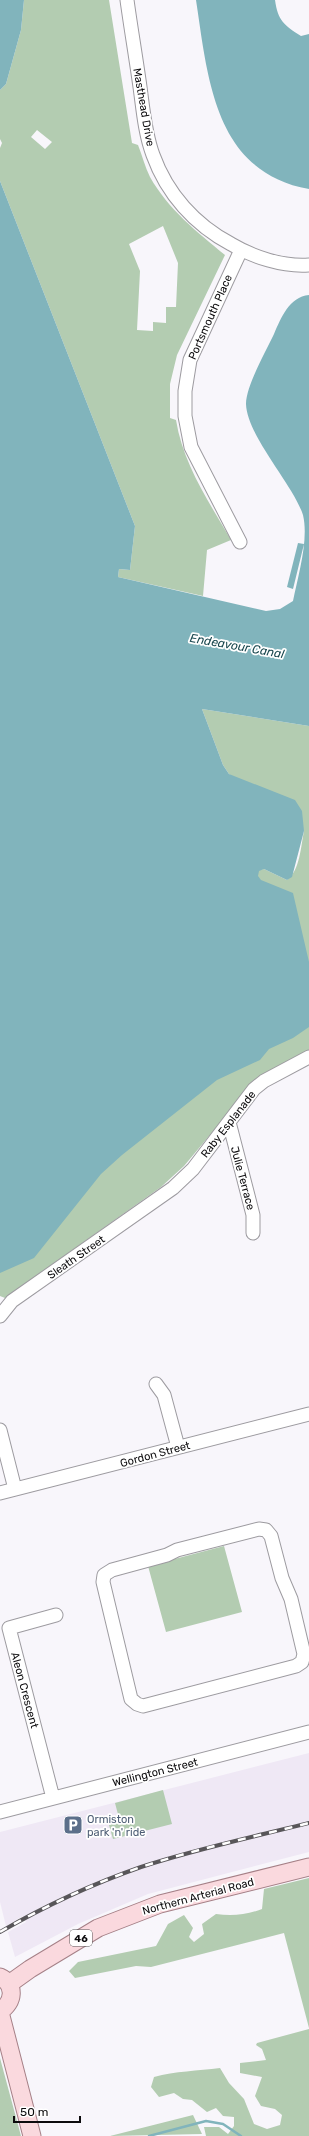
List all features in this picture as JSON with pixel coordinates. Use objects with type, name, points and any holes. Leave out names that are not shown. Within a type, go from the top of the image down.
[{"type":"main road","name":"Northern Arterial Road","points":[[5,1981],[30,1969],[98,1928],[160,1904],[309,1867]]},
{"type":"main road","name":"46","points":[[5,1981],[12,1995],[8,2005],[0,2011],[32,2136]]},
{"type":"street","name":"Masthead Drive","points":[[127,0],[146,125],[152,154],[163,178],[195,220],[214,235],[241,250],[276,262],[309,265]]},
{"type":"street","name":"Portsmouth Place","points":[[240,542],[191,447],[185,416],[185,391],[190,360],[241,250]]},
{"type":"street","name":"Raby Esplanade","points":[[154,1202],[173,1188],[193,1168],[254,1089],[264,1081],[309,1057]]},
{"type":"street","name":"Julie Terrace","points":[[229,1122],[253,1215],[253,1234]]},
{"type":"street","name":"Sleath Street","points":[[0,1316],[12,1301],[154,1202]]},
{"type":"street","points":[[156,1384],[164,1395],[178,1447]]},
{"type":"street","name":"Gordon Street","points":[[0,1493],[309,1414]]},
{"type":"street","points":[[0,1430],[15,1489]]},
{"type":"street","points":[[259,1529],[266,1530],[271,1536],[282,1578],[291,1599],[304,1654],[302,1662],[296,1666],[143,1706],[137,1704],[131,1699],[103,1582],[104,1575],[112,1570],[167,1555],[184,1548],[259,1529]]},
{"type":"street","name":"Aleon Crescent","points":[[53,1798],[9,1628],[56,1615]]},
{"type":"street","name":"Wellington Street","points":[[0,1812],[309,1732]]},
{"type":"shaded area","points":[[309,1753],[309,1852],[148,1894],[78,1924],[15,1957],[8,1932],[26,1922],[23,1916],[6,1926],[0,1902],[0,1832]]},
{"type":"green space","points":[[24,0],[109,0],[132,143],[138,145],[150,177],[157,189],[174,210],[225,255],[177,355],[170,384],[170,418],[176,420],[184,452],[206,497],[231,540],[207,550],[203,596],[118,577],[119,569],[130,570],[135,526],[0,181],[0,148],[2,143],[0,139],[0,90],[6,84],[21,30]],"holes":[[[37,130],[52,142],[45,149],[31,137]],[[163,226],[178,263],[176,307],[166,307],[166,323],[153,322],[153,331],[137,330],[140,271],[129,244]]]},
{"type":"green space","points":[[202,709],[309,726],[309,1050],[261,1076],[250,1087],[184,1166],[161,1187],[5,1298],[0,1296],[0,1024],[258,877],[258,870],[264,869],[287,880],[295,871],[301,850],[304,831],[229,774],[223,765]]},
{"type":"green space","points":[[224,1546],[242,1612],[166,1632],[148,1566]]},
{"type":"green space","points":[[163,1790],[172,1824],[113,1839],[109,1825],[120,1822],[115,1803]]},
{"type":"green space","points":[[309,1878],[309,2028],[284,1933],[151,1967],[136,1966],[75,1978],[69,1971],[78,1962],[156,1946],[168,1924],[184,1915],[193,1928],[189,1937],[194,1942],[204,1934],[202,1924],[216,1914],[228,1915],[250,1913],[262,1909],[264,1889]]},
{"type":"green space","points":[[309,2029],[309,2136],[206,2136],[204,2127],[219,2127],[228,2134],[234,2126],[234,2117],[223,2116],[216,2108],[207,2112],[192,2100],[183,2099],[174,2093],[159,2097],[151,2087],[154,2077],[178,2072],[220,2068],[229,2083],[244,2099],[254,2124],[267,2129],[280,2125],[282,2115],[275,2109],[261,2106],[255,2096],[262,2077],[240,2073],[240,2063],[266,2060],[262,2049],[256,2045],[257,2043]]},
{"type":"green space","points":[[0,2058],[21,2136],[0,2136]]},
{"type":"green space","points":[[193,2115],[202,2134],[110,2136]]},
{"type":"water","points":[[0,0],[24,0],[21,30],[6,84],[0,90]]},
{"type":"water","points":[[196,0],[275,0],[280,18],[290,29],[301,36],[309,34],[309,189],[277,179],[253,163],[235,142],[221,117],[212,90],[205,60]]},
{"type":"water","name":"Endeavour Canal","points":[[0,181],[135,526],[130,570],[119,569],[118,577],[266,611],[280,609],[293,601],[304,547],[305,535],[303,515],[290,489],[254,430],[248,417],[246,404],[249,388],[253,378],[283,315],[296,300],[309,295],[309,726],[202,709],[223,765],[229,774],[295,800],[302,811],[304,831],[292,877],[287,880],[264,869],[259,871],[258,876],[261,880],[293,893],[309,962],[309,1027],[293,1038],[269,1049],[260,1060],[217,1080],[122,1155],[101,1174],[34,1258],[0,1273]]},
{"type":"water","points":[[298,543],[304,544],[293,589],[287,587]]},
{"type":"waterway","points":[[149,2136],[206,2121],[223,2124],[241,2136]]},
{"type":"railway","points":[[0,1932],[69,1896],[141,1867],[204,1849],[309,1823]]},
{"type":"place","name":"Ormiston park 'n' ride","points":[[73,1825]]}]
